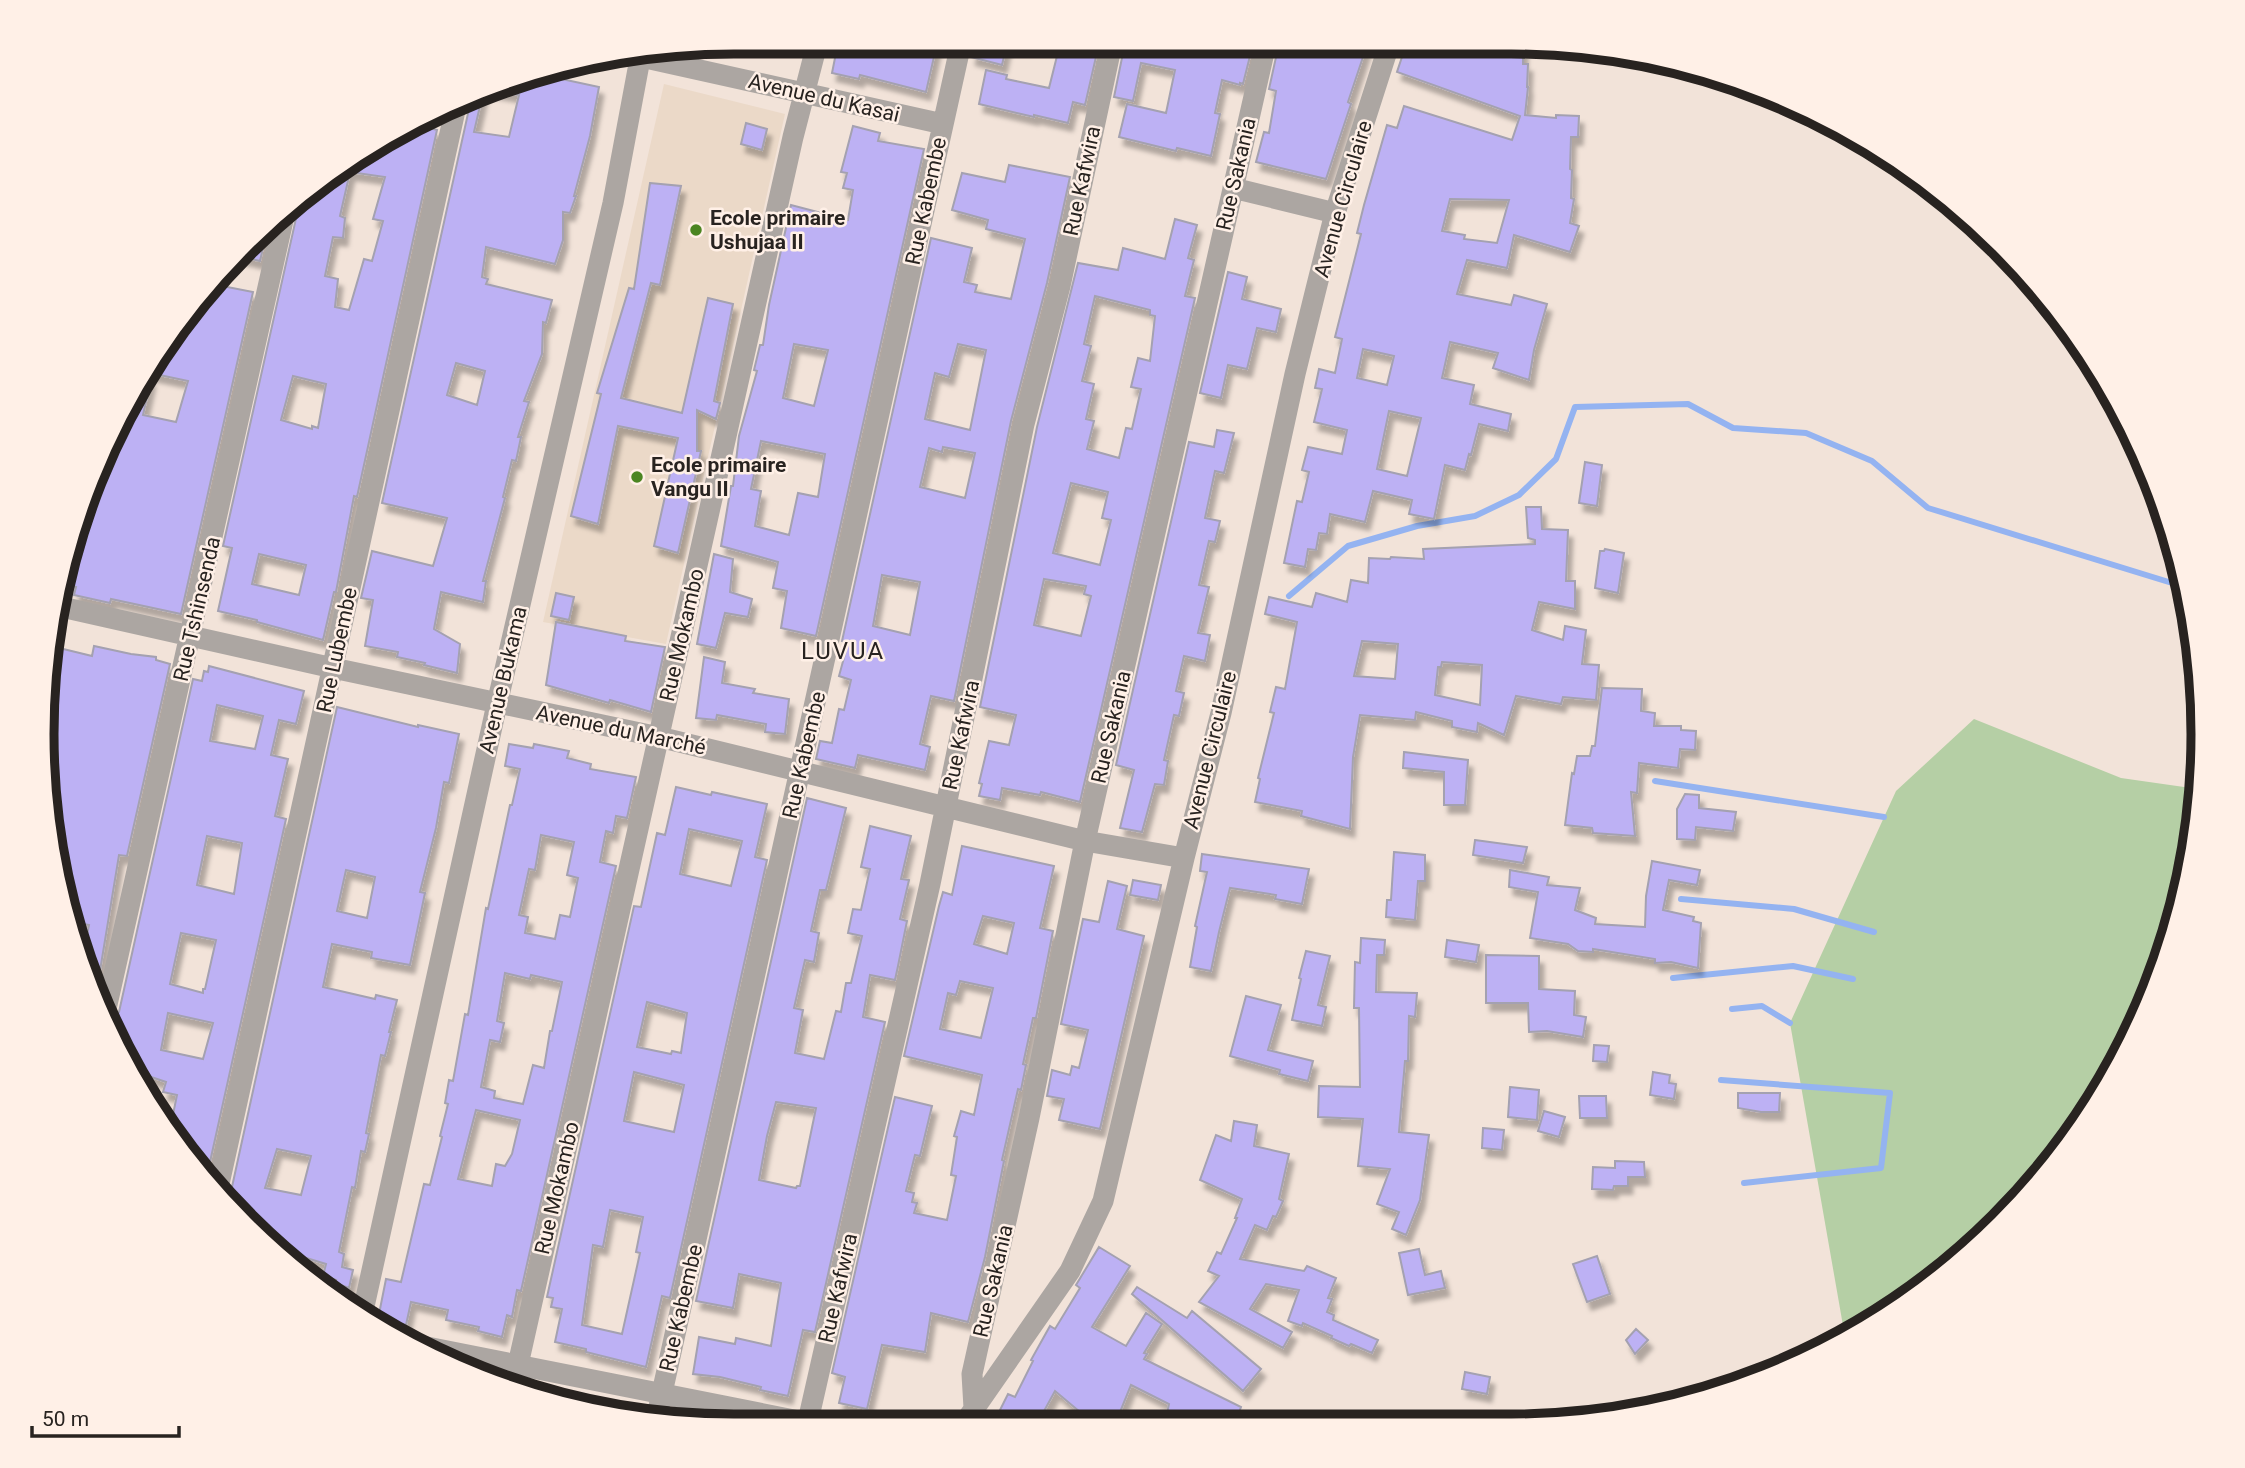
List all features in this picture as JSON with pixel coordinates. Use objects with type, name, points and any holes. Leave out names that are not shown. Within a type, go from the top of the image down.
[{"type":"street","name":"Rue Mokambo","points":[[515,1376],[793,137],[815,54]]},
{"type":"street","name":"Rue Kabembe","points":[[658,1409],[959,54]]},
{"type":"street","name":"Rue Kafwira","points":[[810,1414],[946,807],[1024,424],[1059,286],[1110,54]]},
{"type":"street","name":"Rue Sakania","points":[[970,1414],[972,1374],[1029,1118],[1085,841],[1264,54]]},
{"type":"street","name":"Avenue Circulaire","points":[[971,1414],[1070,1271],[1103,1201],[1221,713],[1292,388],[1335,213],[1386,54]]},
{"type":"street","name":"Avenue du Kasai","points":[[659,59],[943,124]]},
{"type":"street","name":"Avenue Bukama","points":[[364,1304],[497,704],[607,230],[634,62]]},
{"type":"street","name":"Rue Lubembe","points":[[220,1179],[454,115]]},
{"type":"street","points":[[1233,188],[1335,213]]},
{"type":"street","name":"Rue Tshinsenda","points":[[108,999],[282,227]]},
{"type":"street","name":"Avenue du Marché","points":[[66,608],[497,704],[659,737],[1085,841],[1184,858]]},
{"type":"street","points":[[492,1369],[515,1376],[662,1394],[763,1414]]},
{"type":"shaded area","points":[[664,84],[785,114],[666,644],[543,622]]},
{"type":"green space","points":[[1974,719],[2121,778],[2188,788],[2178,867],[2155,952],[2121,1035],[2076,1112],[2050,1148],[1992,1215],[1925,1273],[1843,1327],[1790,1023],[1896,791]]},
{"type":"building","points":[[836,54],[935,54],[926,92],[860,75],[859,79],[832,73]]},
{"type":"building","points":[[972,54],[1005,54],[1002,65],[971,57]]},
{"type":"building","points":[[1058,54],[1097,54],[1085,105],[1073,102],[1068,123],[979,104],[986,70],[1007,75],[1006,79],[1049,88]]},
{"type":"building","points":[[1123,54],[1250,54],[1243,84],[1222,80],[1215,113],[1220,114],[1211,156],[1177,148],[1176,151],[1119,137],[1127,104],[1166,113],[1175,70],[1141,63],[1133,101],[1114,97]]},
{"type":"building","points":[[1277,54],[1364,54],[1348,102],[1351,104],[1326,179],[1256,162],[1264,132],[1269,133],[1276,91],[1269,89]]},
{"type":"building","points":[[1403,54],[1523,55],[1523,64],[1528,64],[1525,115],[1556,118],[1556,115],[1579,116],[1578,137],[1571,137],[1571,198],[1574,199],[1570,223],[1579,226],[1570,252],[1514,235],[1507,268],[1467,260],[1457,294],[1511,305],[1514,295],[1547,304],[1529,380],[1493,368],[1498,353],[1450,342],[1442,378],[1474,385],[1470,404],[1511,414],[1508,431],[1479,424],[1465,470],[1445,465],[1434,519],[1409,514],[1412,500],[1373,491],[1365,522],[1330,514],[1327,534],[1319,533],[1316,550],[1308,549],[1305,567],[1284,563],[1297,501],[1302,502],[1309,472],[1302,470],[1308,447],[1342,454],[1347,430],[1314,422],[1322,389],[1315,388],[1319,369],[1335,373],[1342,339],[1335,337],[1361,234],[1357,233],[1387,125],[1397,128],[1404,106],[1512,140],[1520,116],[1397,72]],"holes":[[[1450,199],[1509,200],[1497,243],[1464,239],[1465,235],[1442,231]],[[1363,349],[1394,356],[1387,385],[1357,378]],[[1389,411],[1421,418],[1407,476],[1377,469]]]},
{"type":"building","points":[[557,78],[599,87],[576,196],[570,213],[563,212],[563,240],[555,264],[486,247],[482,277],[488,279],[486,284],[552,300],[546,323],[543,322],[542,354],[524,401],[529,402],[483,581],[486,581],[483,602],[441,592],[434,629],[460,644],[457,673],[397,657],[398,652],[365,646],[373,600],[361,598],[372,551],[433,566],[447,518],[382,503],[469,108],[481,103],[474,132],[509,137],[519,95],[508,93]],"holes":[[[456,363],[485,371],[477,405],[447,395]]]},
{"type":"building","points":[[746,123],[767,129],[762,150],[741,144]]},
{"type":"building","points":[[853,126],[880,133],[878,141],[924,149],[816,636],[781,628],[787,591],[773,588],[778,562],[721,546],[733,486],[739,436],[757,371],[754,370],[760,345],[763,345],[791,205],[848,220],[853,190],[843,188],[847,173],[841,172]],"holes":[[[794,344],[828,350],[814,406],[783,398]],[[761,441],[825,454],[818,497],[798,493],[789,535],[755,526],[761,491],[751,489]]]},
{"type":"building","points":[[427,127],[437,130],[357,497],[354,496],[336,592],[323,640],[218,611],[232,548],[223,546],[297,214],[350,174],[340,216],[345,218],[343,238],[333,237],[325,276],[338,279],[335,307],[349,310],[364,259],[372,261],[383,221],[373,219],[385,177],[352,172]],"holes":[[[293,376],[326,384],[318,428],[312,426],[312,429],[281,420]],[[259,554],[306,565],[299,595],[252,584]]]},
{"type":"building","points":[[1009,165],[1070,177],[1047,283],[1011,421],[954,701],[931,696],[920,744],[930,747],[925,770],[858,755],[855,768],[816,759],[820,741],[832,743],[839,709],[844,710],[851,680],[839,676],[848,643],[842,641],[931,238],[972,248],[964,282],[977,285],[975,292],[1011,299],[1025,239],[986,229],[988,220],[952,210],[962,173],[1005,182]],"holes":[[[958,344],[986,350],[970,430],[925,419],[935,373],[949,377]],[[943,447],[975,453],[965,498],[920,487],[929,448],[942,452]],[[882,575],[920,582],[910,635],[873,626]]]},
{"type":"building","points":[[650,183],[681,186],[660,285],[651,283],[621,398],[682,413],[708,298],[733,304],[714,401],[720,403],[716,419],[697,410],[697,451],[701,451],[678,553],[654,546],[678,438],[618,426],[598,524],[571,516],[601,394],[597,393],[629,288],[634,289]]},
{"type":"building","points":[[1175,219],[1197,225],[1188,258],[1194,260],[1185,296],[1195,298],[1080,802],[1041,792],[1040,795],[1002,788],[1000,800],[979,796],[982,784],[979,783],[989,741],[1009,745],[1016,715],[980,707],[1037,427],[1078,263],[1118,270],[1123,248],[1165,259]],"holes":[[[1095,296],[1150,310],[1150,315],[1155,316],[1150,361],[1138,358],[1131,387],[1141,389],[1132,429],[1126,428],[1119,458],[1087,449],[1094,421],[1086,419],[1094,384],[1082,381],[1091,346],[1084,344]],[[1071,483],[1108,492],[1102,518],[1111,520],[1100,565],[1053,553]],[[1044,579],[1086,586],[1084,594],[1091,596],[1081,636],[1034,625]]]},
{"type":"building","points":[[264,243],[260,261],[248,258]]},
{"type":"building","points":[[1228,272],[1247,277],[1242,299],[1281,309],[1276,332],[1257,328],[1247,369],[1228,365],[1221,398],[1200,393]]},
{"type":"building","points":[[223,286],[253,292],[181,614],[111,599],[110,603],[74,595],[76,587],[71,586],[77,558],[90,516],[124,433],[149,387],[143,415],[176,422],[188,381],[157,375],[195,320]]},
{"type":"building","points":[[1217,430],[1234,433],[1224,473],[1215,471],[1205,518],[1220,521],[1215,542],[1209,541],[1199,585],[1209,587],[1198,633],[1210,635],[1205,661],[1184,656],[1176,691],[1184,693],[1179,716],[1174,715],[1164,760],[1168,761],[1164,785],[1155,784],[1142,832],[1120,828],[1134,770],[1116,765],[1189,442],[1214,447]]},
{"type":"building","points":[[1585,462],[1602,465],[1597,506],[1579,503]]},
{"type":"building","points":[[1526,507],[1541,507],[1542,529],[1568,530],[1566,581],[1575,581],[1575,609],[1539,602],[1532,630],[1563,640],[1565,626],[1586,630],[1582,664],[1599,665],[1596,700],[1563,697],[1561,704],[1516,696],[1504,735],[1478,723],[1477,732],[1452,727],[1452,721],[1416,712],[1415,720],[1360,715],[1353,757],[1350,829],[1301,816],[1302,811],[1255,802],[1274,713],[1270,712],[1276,687],[1285,689],[1297,622],[1265,614],[1269,597],[1312,607],[1316,593],[1347,602],[1351,580],[1368,583],[1369,558],[1424,559],[1423,549],[1535,544],[1535,540],[1528,538]],"holes":[[[1362,641],[1398,644],[1395,679],[1354,676]],[[1442,662],[1482,665],[1480,705],[1435,695],[1438,667],[1441,667]]]},
{"type":"building","points":[[1605,549],[1624,553],[1618,593],[1595,588],[1600,551]]},
{"type":"building","points":[[714,554],[733,559],[730,592],[752,599],[748,617],[725,613],[716,648],[697,644]]},
{"type":"building","points":[[556,593],[574,597],[569,620],[551,616]]},
{"type":"building","points":[[556,622],[626,636],[625,641],[665,647],[651,712],[546,685]]},
{"type":"building","points":[[94,646],[156,657],[156,660],[170,664],[127,856],[119,855],[99,976],[86,940],[89,925],[81,923],[67,867],[60,823],[54,734],[60,648],[92,656]]},
{"type":"building","points":[[704,657],[725,662],[722,683],[755,689],[753,693],[789,699],[785,734],[765,732],[766,724],[717,715],[716,720],[696,718]]},
{"type":"building","points":[[209,666],[304,691],[296,724],[279,720],[271,755],[288,759],[275,816],[286,819],[209,1165],[173,1117],[177,1095],[163,1092],[166,1082],[146,1075],[115,1016],[119,1012],[193,679],[202,681],[204,671],[208,672]],"holes":[[[217,705],[263,716],[255,749],[210,741]],[[207,836],[242,843],[234,894],[197,885]],[[181,933],[216,940],[203,993],[170,984]],[[168,1013],[213,1023],[203,1059],[161,1050]]]},
{"type":"building","points":[[1602,688],[1642,689],[1641,711],[1655,713],[1654,726],[1681,726],[1681,730],[1696,731],[1695,750],[1680,749],[1678,768],[1639,763],[1637,793],[1631,792],[1635,836],[1593,833],[1592,828],[1565,825],[1577,756],[1590,756],[1592,746],[1595,746]]},
{"type":"building","points":[[337,707],[459,734],[449,783],[444,782],[420,892],[425,893],[410,965],[371,958],[372,952],[332,944],[323,987],[375,999],[376,995],[397,1000],[385,1056],[381,1055],[366,1133],[369,1134],[365,1152],[361,1151],[339,1252],[344,1254],[342,1267],[353,1270],[349,1288],[323,1275],[326,1264],[299,1256],[253,1215],[231,1191]],"holes":[[[346,870],[375,877],[367,918],[337,911]],[[277,1149],[311,1156],[301,1195],[265,1188]]]},
{"type":"building","points":[[509,744],[533,748],[534,744],[569,751],[567,758],[591,764],[590,769],[636,777],[627,818],[616,816],[613,833],[606,831],[600,862],[616,866],[521,1291],[517,1290],[512,1317],[507,1315],[502,1337],[478,1331],[479,1327],[446,1320],[448,1310],[411,1302],[406,1325],[393,1322],[379,1314],[386,1279],[401,1282],[424,1184],[430,1185],[448,1104],[445,1103],[449,1080],[453,1081],[465,1014],[468,1015],[486,908],[488,909],[520,769],[505,766]],"holes":[[[541,835],[574,842],[567,875],[578,878],[570,917],[560,915],[555,939],[525,933],[528,917],[519,915],[529,869],[535,870]],[[505,973],[562,982],[544,1068],[533,1065],[523,1104],[494,1098],[495,1091],[481,1087],[490,1040],[500,1042],[504,1023],[497,1021]],[[476,1110],[520,1120],[512,1154],[505,1166],[496,1164],[492,1186],[458,1179]]]},
{"type":"building","points":[[1404,752],[1468,760],[1465,805],[1444,805],[1444,772],[1403,768]]},
{"type":"building","points":[[676,787],[767,804],[755,857],[767,860],[670,1298],[662,1296],[646,1367],[555,1342],[562,1309],[551,1307],[553,1298],[547,1297],[634,906],[641,907],[657,833],[665,835]],"holes":[[[689,829],[742,841],[731,886],[680,874]],[[647,1002],[687,1013],[681,1053],[672,1051],[671,1054],[637,1047]],[[634,1072],[684,1085],[674,1132],[624,1121]],[[610,1210],[643,1217],[636,1252],[640,1253],[622,1334],[582,1325],[593,1245],[603,1247]]]},
{"type":"building","points":[[1685,794],[1699,795],[1699,808],[1736,812],[1733,831],[1696,827],[1695,840],[1677,839],[1677,809]]},
{"type":"building","points":[[807,798],[846,808],[826,890],[820,890],[811,931],[819,933],[814,962],[805,960],[794,1008],[803,1010],[795,1053],[824,1059],[836,1011],[841,1012],[846,983],[851,983],[862,936],[848,933],[853,909],[861,910],[870,869],[861,867],[870,826],[911,836],[901,879],[909,880],[900,919],[907,921],[895,980],[870,975],[863,1017],[885,1022],[815,1332],[803,1330],[788,1396],[720,1377],[693,1374],[699,1337],[735,1344],[736,1338],[771,1346],[781,1283],[739,1274],[733,1308],[696,1301]],"holes":[[[776,1102],[816,1108],[800,1186],[796,1188],[759,1180]]]},
{"type":"building","points":[[1475,840],[1527,847],[1523,863],[1473,855]]},
{"type":"building","points":[[962,846],[1054,866],[1040,928],[1053,931],[1036,1018],[1033,1018],[1023,1064],[1026,1065],[1021,1090],[1018,1089],[1002,1160],[1004,1161],[985,1257],[968,1322],[931,1313],[925,1352],[882,1345],[867,1409],[839,1403],[845,1377],[832,1373],[895,1097],[932,1106],[920,1156],[915,1155],[906,1191],[914,1193],[912,1202],[917,1203],[914,1213],[947,1220],[956,1176],[951,1175],[957,1137],[954,1136],[961,1111],[974,1115],[982,1075],[904,1056],[943,892],[952,895]],"holes":[[[983,916],[1014,923],[1007,954],[974,944]],[[960,981],[993,988],[981,1038],[940,1029],[948,993],[956,995]]]},
{"type":"building","points":[[1394,852],[1425,855],[1425,881],[1418,881],[1415,920],[1386,917],[1387,900],[1391,900]]},
{"type":"building","points":[[1202,854],[1309,869],[1302,904],[1275,899],[1276,895],[1230,888],[1211,971],[1190,967],[1197,927],[1195,926],[1207,872],[1200,871]]},
{"type":"building","points":[[1652,861],[1700,870],[1697,885],[1669,880],[1663,910],[1694,917],[1693,921],[1701,923],[1698,968],[1671,962],[1655,963],[1655,959],[1593,949],[1593,952],[1578,951],[1568,944],[1530,938],[1538,892],[1509,887],[1510,870],[1549,877],[1547,885],[1580,888],[1575,910],[1596,918],[1595,924],[1645,927],[1646,896]]},
{"type":"building","points":[[1133,880],[1161,885],[1158,900],[1130,895]]},
{"type":"building","points":[[1108,881],[1127,886],[1117,929],[1144,936],[1100,1129],[1059,1120],[1064,1099],[1047,1096],[1052,1070],[1070,1075],[1072,1066],[1079,1068],[1088,1030],[1061,1024],[1083,919],[1099,922]]},
{"type":"building","points":[[1361,938],[1385,940],[1384,955],[1377,955],[1376,992],[1417,993],[1415,1017],[1409,1016],[1408,1061],[1405,1061],[1399,1132],[1429,1135],[1420,1200],[1406,1235],[1392,1229],[1399,1212],[1377,1204],[1390,1169],[1358,1166],[1363,1119],[1318,1117],[1319,1086],[1360,1087],[1359,1008],[1354,1008],[1355,962],[1360,963]]},
{"type":"building","points":[[1447,940],[1479,945],[1476,962],[1445,957]]},
{"type":"building","points":[[1306,951],[1330,956],[1318,1005],[1326,1007],[1322,1026],[1292,1020]]},
{"type":"building","points":[[1486,955],[1539,956],[1539,989],[1575,991],[1574,1015],[1586,1017],[1583,1037],[1547,1031],[1529,1032],[1528,1003],[1486,1003]]},
{"type":"building","points":[[1246,996],[1281,1005],[1268,1050],[1313,1061],[1308,1081],[1279,1074],[1280,1070],[1230,1056]]},
{"type":"building","points":[[1594,1045],[1609,1046],[1607,1062],[1593,1061]]},
{"type":"building","points":[[1653,1072],[1670,1075],[1669,1083],[1676,1084],[1674,1099],[1650,1095]]},
{"type":"building","points":[[1510,1087],[1539,1090],[1537,1120],[1508,1117]]},
{"type":"building","points":[[1738,1093],[1780,1093],[1779,1112],[1738,1108]]},
{"type":"building","points":[[1579,1096],[1606,1096],[1607,1118],[1580,1118]]},
{"type":"building","points":[[1544,1111],[1565,1117],[1559,1137],[1538,1131]]},
{"type":"building","points":[[1234,1121],[1257,1125],[1254,1146],[1289,1154],[1279,1199],[1283,1201],[1276,1217],[1273,1216],[1267,1230],[1255,1225],[1240,1259],[1304,1271],[1307,1266],[1336,1278],[1328,1298],[1332,1299],[1327,1312],[1334,1315],[1333,1320],[1378,1340],[1372,1353],[1351,1344],[1349,1346],[1303,1323],[1302,1326],[1288,1321],[1299,1290],[1266,1284],[1250,1309],[1292,1332],[1283,1348],[1199,1302],[1219,1276],[1208,1271],[1217,1252],[1221,1254],[1237,1218],[1242,1199],[1200,1180],[1216,1135],[1231,1141]]},
{"type":"building","points":[[1483,1128],[1504,1130],[1502,1150],[1482,1148]]},
{"type":"building","points":[[1615,1161],[1644,1162],[1645,1177],[1628,1177],[1628,1186],[1614,1186],[1613,1190],[1592,1189],[1593,1167],[1615,1168]]},
{"type":"building","points":[[1099,1247],[1130,1266],[1092,1327],[1126,1346],[1146,1313],[1162,1324],[1144,1353],[1147,1354],[1144,1359],[1241,1407],[1238,1414],[1167,1414],[1169,1404],[1131,1385],[1119,1414],[1082,1414],[1055,1391],[1042,1414],[998,1414],[1008,1394],[1015,1397],[1050,1326],[1055,1329],[1080,1288],[1076,1285]]},
{"type":"building","points":[[1419,1249],[1425,1275],[1441,1271],[1445,1288],[1408,1295],[1399,1253]]},
{"type":"building","points":[[1597,1256],[1610,1294],[1587,1302],[1573,1264]]},
{"type":"building","points":[[1137,1287],[1187,1318],[1192,1311],[1261,1369],[1243,1391],[1132,1294]]},
{"type":"building","points":[[1636,1329],[1648,1340],[1635,1354],[1626,1340]]},
{"type":"building","points":[[1465,1372],[1490,1377],[1487,1394],[1462,1389]]},
{"type":"waterway","points":[[1289,596],[1348,546],[1417,526],[1475,516],[1519,495],[1556,459],[1575,407],[1688,404],[1733,428],[1806,433],[1872,461],[1928,508],[2174,584]]},
{"type":"waterway","points":[[1655,781],[1884,817]]},
{"type":"waterway","points":[[1681,899],[1794,909],[1874,932]]},
{"type":"waterway","points":[[1673,978],[1793,966],[1853,979]]},
{"type":"waterway","points":[[1732,1009],[1762,1006],[1790,1023]]},
{"type":"waterway","points":[[1721,1080],[1890,1093],[1881,1168],[1744,1183]]},
{"type":"place","name":"Ecole primaire Ushujaa II","points":[[696,230]]},
{"type":"place","name":"Ecole primaire Vangu II","points":[[637,477]]},
{"type":"district","name":"LUVUA","points":[[843,651]]}]
